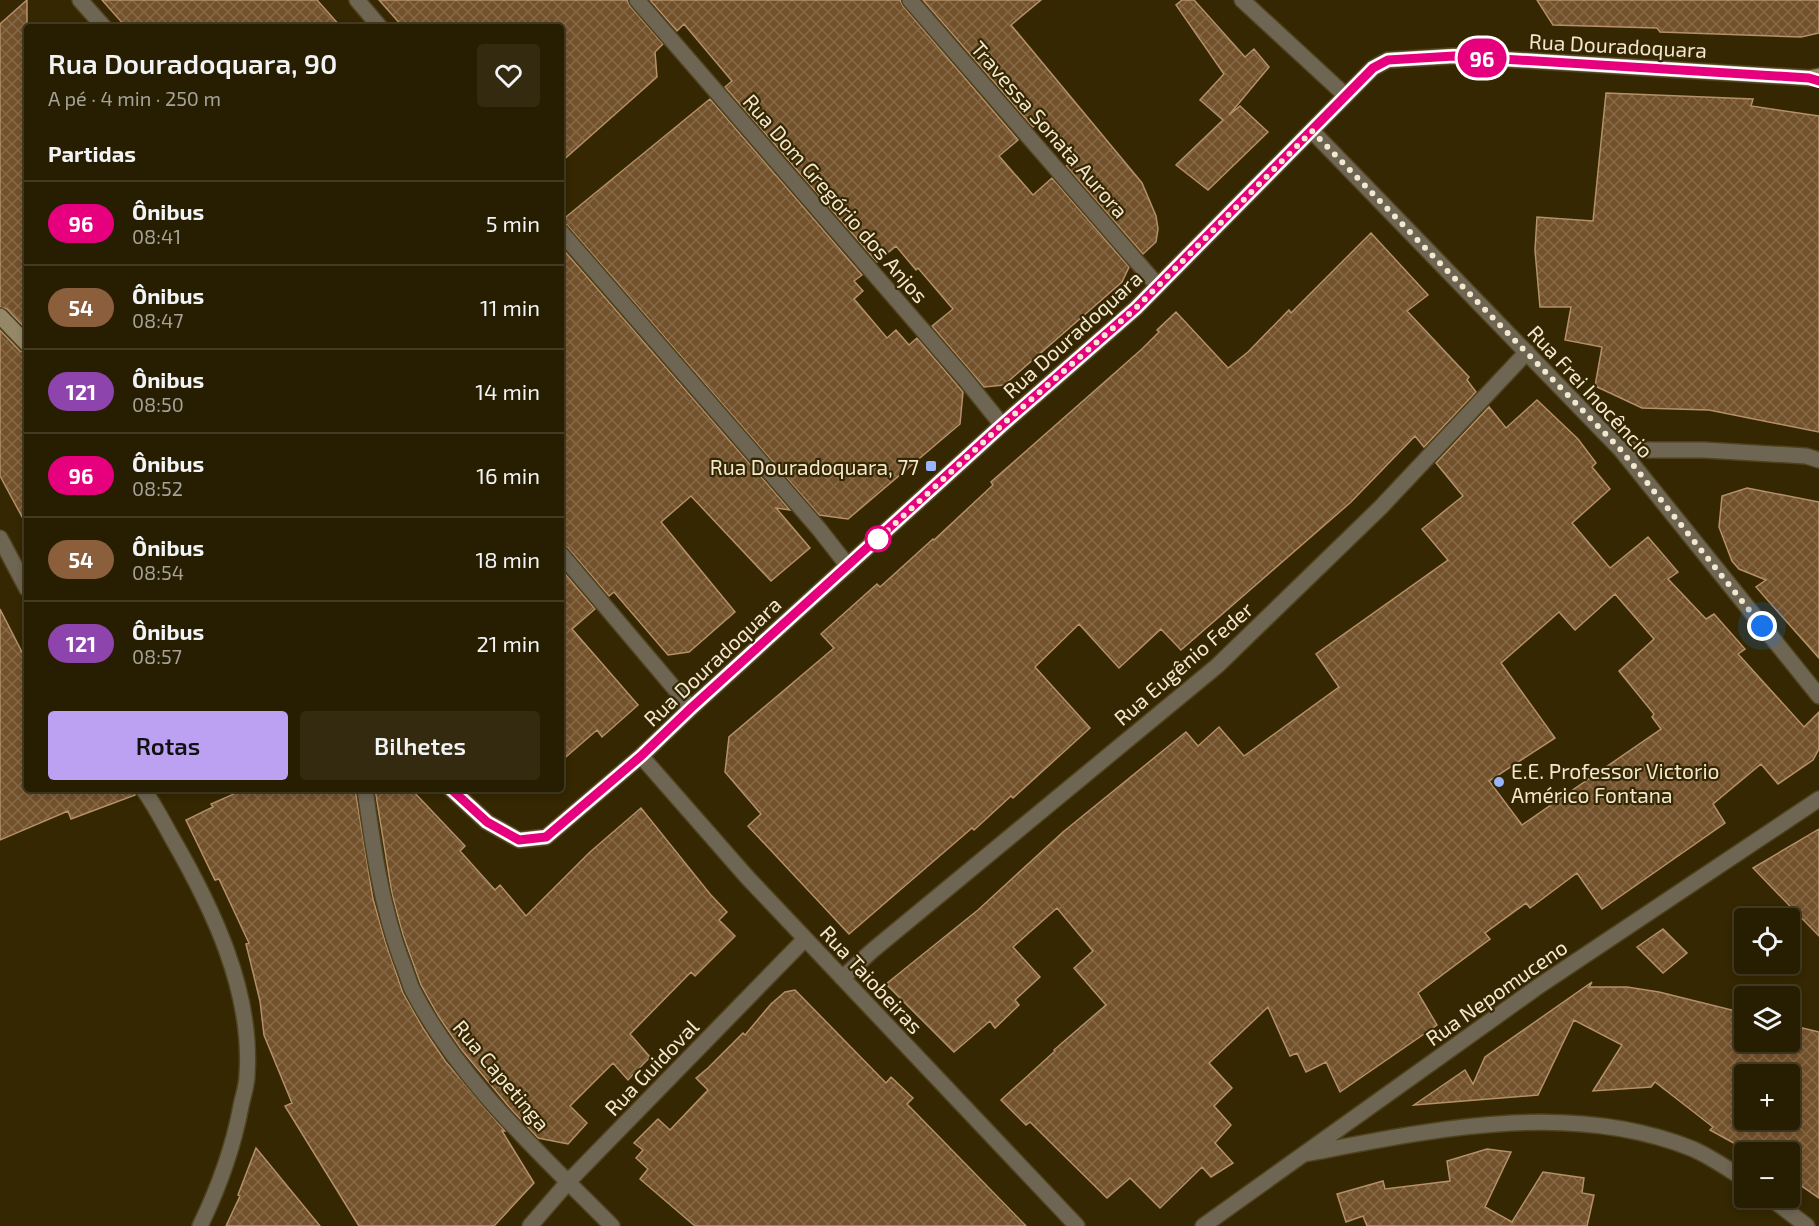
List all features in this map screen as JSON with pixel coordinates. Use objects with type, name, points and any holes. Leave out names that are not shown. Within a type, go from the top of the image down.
[{"type":"main road","name":"Rua Douradoquara","points":[[454,792],[487,822],[519,840],[546,837],[641,756],[1002,425],[1136,308],[1345,95],[1373,68],[1388,60],[1454,56],[1816,78]]},
{"type":"main road","points":[[0,316],[24,341]]},
{"type":"street","points":[[80,0],[101,24]]},
{"type":"street","points":[[357,0],[377,24]]},
{"type":"street","name":"Rua Dom Gregório dos Anjos","points":[[637,0],[965,379],[1002,425]]},
{"type":"street","name":"Travessa Sonata Aurora","points":[[910,0],[1158,286]]},
{"type":"street","points":[[1242,0],[1345,95]]},
{"type":"street","name":"Rua Frei Inocêncio","points":[[1312,131],[1621,450],[1819,696]]},
{"type":"street","points":[[564,235],[819,529],[848,566]]},
{"type":"street","name":"Rua Eugênio Feder","points":[[842,978],[1217,666],[1381,507],[1527,352]]},
{"type":"street","points":[[1621,450],[1704,450],[1806,456],[1819,459]]},
{"type":"street","points":[[0,538],[24,583]]},
{"type":"street","points":[[564,558],[691,708]]},
{"type":"street","name":"Rua Taiobeiras","points":[[641,756],[747,877],[1077,1226]]},
{"type":"street","points":[[152,792],[216,922],[232,966],[244,1012],[247,1075],[236,1132],[223,1179],[200,1226]]},
{"type":"street","name":"Rua Capetinga","points":[[365,792],[388,923],[412,987],[449,1051],[499,1109],[612,1226]]},
{"type":"street","name":"Rua Nepomuceno","points":[[1203,1226],[1539,986],[1819,799]]},
{"type":"street","name":"Rua Guidoval","points":[[530,1226],[568,1182],[805,939]]},
{"type":"street","points":[[1301,1155],[1431,1130],[1525,1123],[1592,1124],[1652,1135],[1684,1146],[1734,1173]]},
{"type":"street","points":[[1783,1208],[1807,1226]]},
{"type":"building","points":[[27,0],[27,24],[24,24],[24,327],[7,309],[0,307],[0,24]]},
{"type":"building","points":[[102,0],[317,0],[338,24],[123,24]]},
{"type":"building","points":[[379,0],[627,0],[663,44],[655,52],[657,77],[564,159],[564,24],[400,24]]},
{"type":"building","points":[[650,0],[900,0],[1018,140],[999,156],[1033,195],[1052,178],[1129,267],[1122,282],[1004,385],[984,387],[932,326],[953,309],[918,268],[916,270],[896,246],[877,262],[725,87],[732,81],[684,24],[677,31]]},
{"type":"building","points":[[923,0],[1041,0],[1011,25],[1142,183],[1156,216],[1158,229],[1156,242],[1143,254],[1066,166],[1073,160],[1040,121],[1033,127]]},
{"type":"building","points":[[1182,0],[1194,0],[1245,57],[1254,49],[1269,67],[1229,115],[1240,106],[1268,132],[1208,190],[1176,165],[1223,120],[1200,100],[1224,74],[1176,5]]},
{"type":"building","points":[[1537,0],[1819,0],[1819,33],[1801,37],[1660,32],[1657,28],[1553,25]]},
{"type":"building","points":[[1606,93],[1753,99],[1751,106],[1819,116],[1819,432],[1709,410],[1642,408],[1595,386],[1602,347],[1565,340],[1571,307],[1540,307],[1535,250],[1537,217],[1593,221]]},
{"type":"building","points":[[710,99],[862,275],[854,281],[863,291],[854,299],[887,338],[896,330],[909,345],[917,338],[963,392],[960,424],[848,519],[819,515],[564,224],[564,219]]},
{"type":"building","points":[[1371,233],[1428,295],[1407,311],[1469,377],[1467,380],[1476,392],[1424,447],[1415,436],[1351,502],[1181,650],[1161,629],[1119,668],[1079,624],[1035,667],[1090,728],[1013,798],[1011,796],[974,830],[972,828],[849,934],[748,826],[761,814],[725,772],[729,737],[834,648],[821,634],[877,584],[880,587],[934,540],[993,485],[991,482],[1142,349],[1159,332],[1157,330],[1176,312],[1228,368],[1248,352],[1289,310],[1291,313]]},
{"type":"building","points":[[564,250],[790,510],[776,508],[810,548],[771,581],[691,496],[661,522],[735,612],[689,652],[668,655],[614,592],[609,596],[564,546]]},
{"type":"building","points":[[0,330],[20,351],[24,352],[24,520],[0,476]]},
{"type":"building","points":[[1537,400],[1578,439],[1596,463],[1592,467],[1610,489],[1572,523],[1610,568],[1648,537],[1678,572],[1668,579],[1706,619],[1714,614],[1745,649],[1738,654],[1804,727],[1819,712],[1819,749],[1813,760],[1778,784],[1761,764],[1713,804],[1725,823],[1602,909],[1577,873],[1530,908],[1526,903],[1485,933],[1490,939],[1418,993],[1437,1025],[1340,1092],[1326,1062],[1306,1072],[1297,1053],[1290,1056],[1268,1007],[1209,1063],[1232,1088],[1214,1106],[1231,1125],[1215,1143],[1233,1163],[1211,1177],[1202,1167],[1160,1208],[1130,1178],[1107,1198],[1030,1122],[1026,1125],[1001,1100],[1106,1005],[1074,968],[1093,951],[1057,908],[1013,947],[1040,977],[1015,1000],[1019,1005],[995,1028],[990,1021],[954,1052],[886,984],[978,910],[1063,832],[1186,732],[1198,746],[1219,727],[1244,756],[1339,687],[1316,654],[1448,560],[1422,529],[1463,496],[1436,463],[1489,407],[1506,428]],"holes":[[[1615,594],[1654,639],[1619,671],[1654,714],[1652,717],[1661,729],[1522,825],[1489,781],[1555,738],[1501,663],[1559,612],[1575,630]]]},
{"type":"building","points":[[1747,488],[1819,502],[1819,658],[1756,587],[1766,580],[1739,569],[1732,561],[1719,527],[1722,496]]},
{"type":"building","points":[[564,573],[595,609],[572,629],[638,705],[602,737],[597,730],[564,758]]},
{"type":"building","points":[[0,609],[24,656],[24,792],[134,792],[135,795],[71,819],[68,811],[0,840]]},
{"type":"building","points":[[238,792],[355,792],[373,899],[403,993],[445,1061],[505,1131],[502,1131],[534,1183],[494,1226],[359,1226],[285,1106],[292,1103],[264,1035],[260,1001],[246,944],[249,943],[219,879],[215,880],[186,820],[213,807],[211,804]]},
{"type":"building","points":[[375,792],[414,792],[465,846],[460,851],[495,890],[500,885],[526,916],[590,852],[641,808],[727,912],[719,920],[735,936],[695,976],[691,972],[630,1034],[650,1057],[628,1080],[613,1063],[570,1106],[587,1123],[568,1144],[538,1138],[461,1049],[421,985],[403,935],[392,894]]},
{"type":"building","points":[[1819,829],[1819,936],[1800,916],[1800,908],[1792,908],[1753,868]]},
{"type":"building","points":[[1663,929],[1687,953],[1663,973],[1637,947]]},
{"type":"building","points":[[1592,982],[1589,987],[1627,987],[1659,992],[1734,1011],[1734,1052],[1800,1052],[1800,1027],[1819,1032],[1819,1198],[1800,1185],[1800,1142],[1734,1143],[1710,1130],[1713,1127],[1655,1082],[1651,1087],[1593,1091],[1622,1045],[1574,1020],[1538,1095],[1414,1105],[1465,1070],[1473,1084],[1485,1057]]},
{"type":"building","points":[[795,990],[886,1083],[891,1077],[913,1098],[907,1104],[1026,1226],[695,1226],[640,1179],[648,1169],[636,1158],[643,1150],[634,1143],[658,1119],[670,1130],[708,1090],[696,1078],[743,1033],[745,1035],[771,1004],[785,992]]},
{"type":"building","points":[[256,1148],[320,1226],[226,1226],[240,1196],[238,1195]]},
{"type":"building","points":[[1487,1149],[1511,1152],[1485,1207],[1512,1222],[1543,1172],[1584,1178],[1582,1193],[1594,1195],[1587,1226],[1367,1226],[1363,1216],[1346,1222],[1337,1194],[1383,1181],[1385,1189],[1450,1181],[1447,1161]]},
{"type":"bus line","name":"96","points":[[454,792],[487,822],[519,840],[546,837],[641,756],[1002,425],[1136,308],[1297,147],[1345,95],[1373,68],[1388,60],[1454,56],[1809,78],[1819,81]]},
{"type":"place","name":"Rua Douradoquara, 77","points":[[931,466]]},
{"type":"place","name":"E.E. Professor Victorio Américo Fontana","points":[[1499,782]]},
{"type":"route","points":[[878,539],[875,542],[1002,425],[1136,308],[1312,131],[1621,450],[1762,626]]}]
